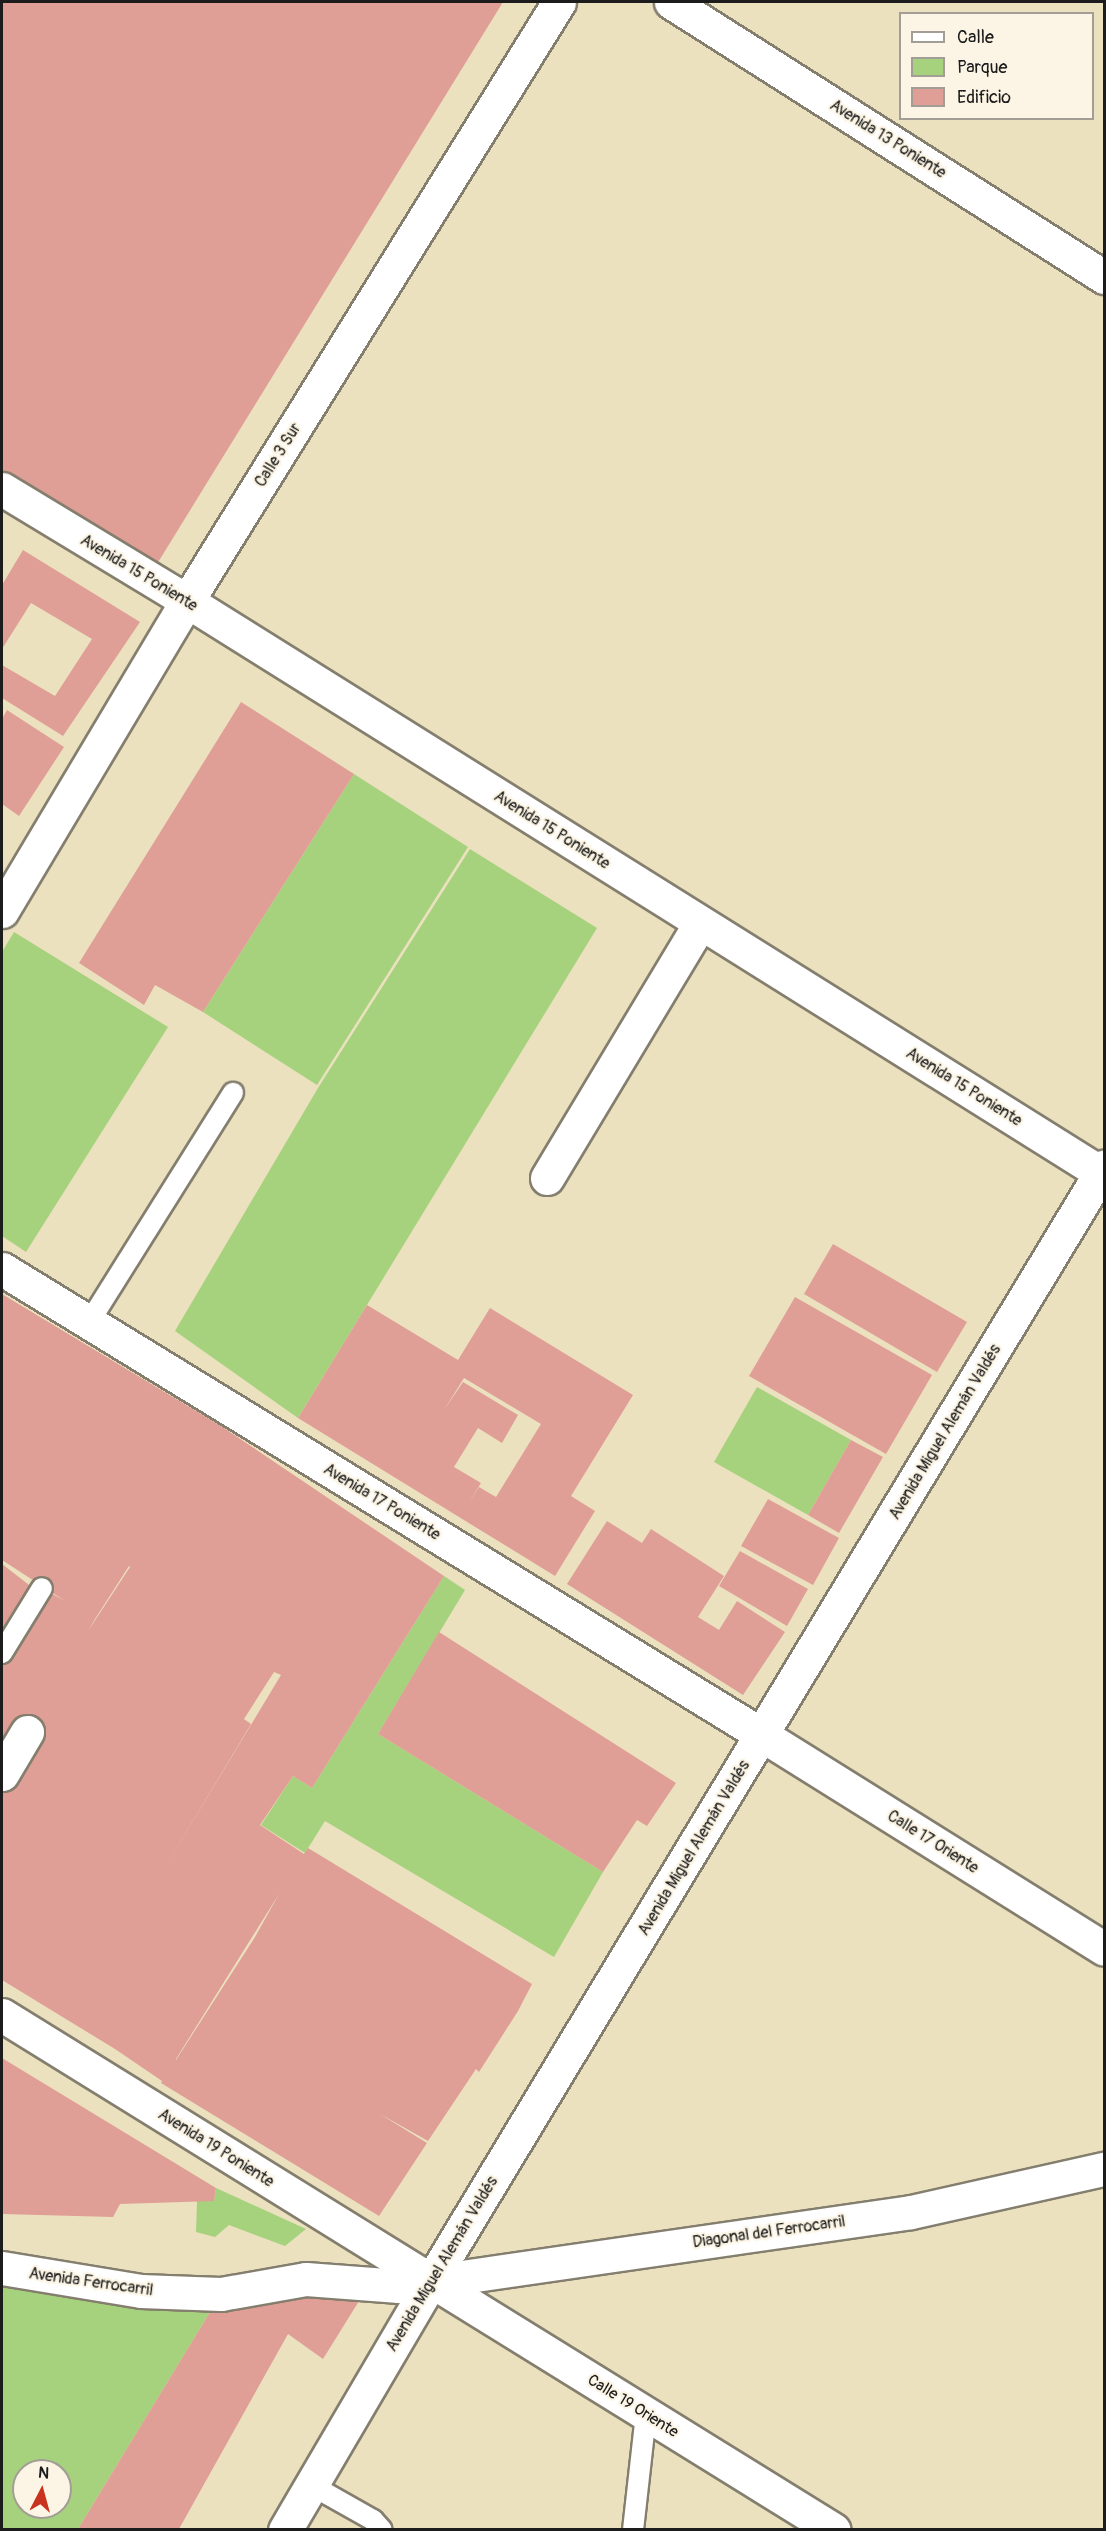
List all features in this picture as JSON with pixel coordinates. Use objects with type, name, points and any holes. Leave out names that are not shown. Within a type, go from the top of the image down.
[{"type":"street","name":"Calle 3 Sur","points":[[2,911],[187,601],[559,2]]},
{"type":"street","name":"Avenida 13 Poniente","points":[[671,2],[1104,277]]},
{"type":"street","name":"Avenida 15 Poniente","points":[[2,489],[187,601],[700,923],[1103,1170]]},
{"type":"street","points":[[547,1178],[700,923]]},
{"type":"street","name":"Avenida Miguel Alemán Valdés","points":[[285,2529],[431,2282],[1103,1170]]},
{"type":"street","name":"Avenida 17 Poniente","points":[[2,1269],[88,1324],[762,1735]]},
{"type":"street","points":[[2,1774],[27,1732]]},
{"type":"street","name":"Calle 17 Oriente","points":[[762,1735],[1104,1949]]},
{"type":"street","name":"Avenida 19 Poniente","points":[[2,2015],[431,2282]]},
{"type":"street","name":"Diagonal del Ferrocarril","points":[[431,2282],[911,2212],[1104,2169]]},
{"type":"street","name":"Avenida Ferrocarril","points":[[2,2268],[141,2291],[221,2294],[296,2279],[399,2286],[431,2282]]},
{"type":"street","name":"Calle 19 Oriente","points":[[431,2282],[834,2529]]},
{"type":"lane","points":[[88,1324],[233,1093]]},
{"type":"lane","points":[[2,1653],[42,1588]]},
{"type":"lane","points":[[633,2529],[646,2414]]},
{"type":"lane","points":[[311,2486],[374,2520],[382,2529]]},
{"type":"green space","points":[[354,774],[468,847],[317,1085],[203,1012]]},
{"type":"green space","points":[[470,849],[597,928],[298,1418],[175,1331],[318,1088]]},
{"type":"green space","points":[[14,932],[168,1027],[26,1252],[2,1236],[2,952]]},
{"type":"green space","points":[[757,1387],[851,1440],[808,1515],[714,1462]]},
{"type":"green space","points":[[444,1576],[465,1590],[378,1734],[603,1872],[554,1957],[325,1821],[305,1853],[261,1825],[293,1776],[312,1788]]},
{"type":"green space","points":[[216,2188],[306,2229],[285,2246],[229,2225],[215,2237],[196,2232],[197,2201],[214,2201]]},
{"type":"green space","points":[[2,2268],[221,2294],[78,2529],[2,2529]]},
{"type":"building","points":[[2,2],[503,2],[157,564],[2,471]]},
{"type":"building","points":[[23,550],[140,622],[63,736],[2,698],[2,665],[55,696],[92,639],[31,603],[2,649],[2,585]]},
{"type":"building","points":[[241,702],[354,774],[203,1012],[155,985],[144,1005],[79,963]]},
{"type":"building","points":[[7,710],[64,747],[19,816],[2,804],[2,719]]},
{"type":"building","points":[[833,1244],[967,1322],[937,1372],[804,1294]]},
{"type":"building","points":[[2,1294],[221,1426],[444,1576],[312,1788],[293,1776],[260,1825],[304,1854],[308,1848],[532,1984],[518,2011],[479,2072],[476,2069],[428,2141],[380,2114],[427,2143],[379,2216],[161,2083],[162,2081],[115,2049],[2,1980],[2,1653],[42,1588],[65,1601],[2,1560]],"holes":[[[130,1567],[88,1631],[95,1619]],[[274,1672],[281,1675],[164,1869],[251,1724],[244,1719]],[[279,1894],[255,1937],[176,2059]]]},
{"type":"building","points":[[795,1297],[932,1375],[886,1454],[749,1376]]},
{"type":"building","points":[[367,1305],[458,1360],[490,1308],[633,1395],[571,1496],[595,1511],[555,1576],[298,1418]],"holes":[[[464,1378],[541,1424],[496,1497],[479,1487],[469,1502],[481,1483],[454,1467],[478,1428],[502,1443],[518,1415],[463,1382],[444,1410]]]},
{"type":"building","points":[[851,1440],[883,1457],[839,1533],[808,1515]]},
{"type":"building","points":[[768,1499],[839,1538],[813,1585],[741,1546]]},
{"type":"building","points":[[607,1521],[642,1543],[651,1529],[724,1576],[698,1617],[719,1630],[737,1601],[785,1632],[743,1695],[567,1584]]},
{"type":"building","points":[[740,1551],[808,1589],[787,1626],[719,1586]]},
{"type":"building","points":[[2,1564],[33,1588],[2,1638]]},
{"type":"building","points":[[439,1632],[676,1783],[647,1826],[637,1820],[603,1872],[378,1734]]},
{"type":"building","points":[[2,2058],[216,2188],[214,2201],[120,2204],[113,2217],[2,2214]]},
{"type":"building","points":[[369,2285],[323,2359],[288,2334],[179,2529],[78,2529],[221,2294]]}]
